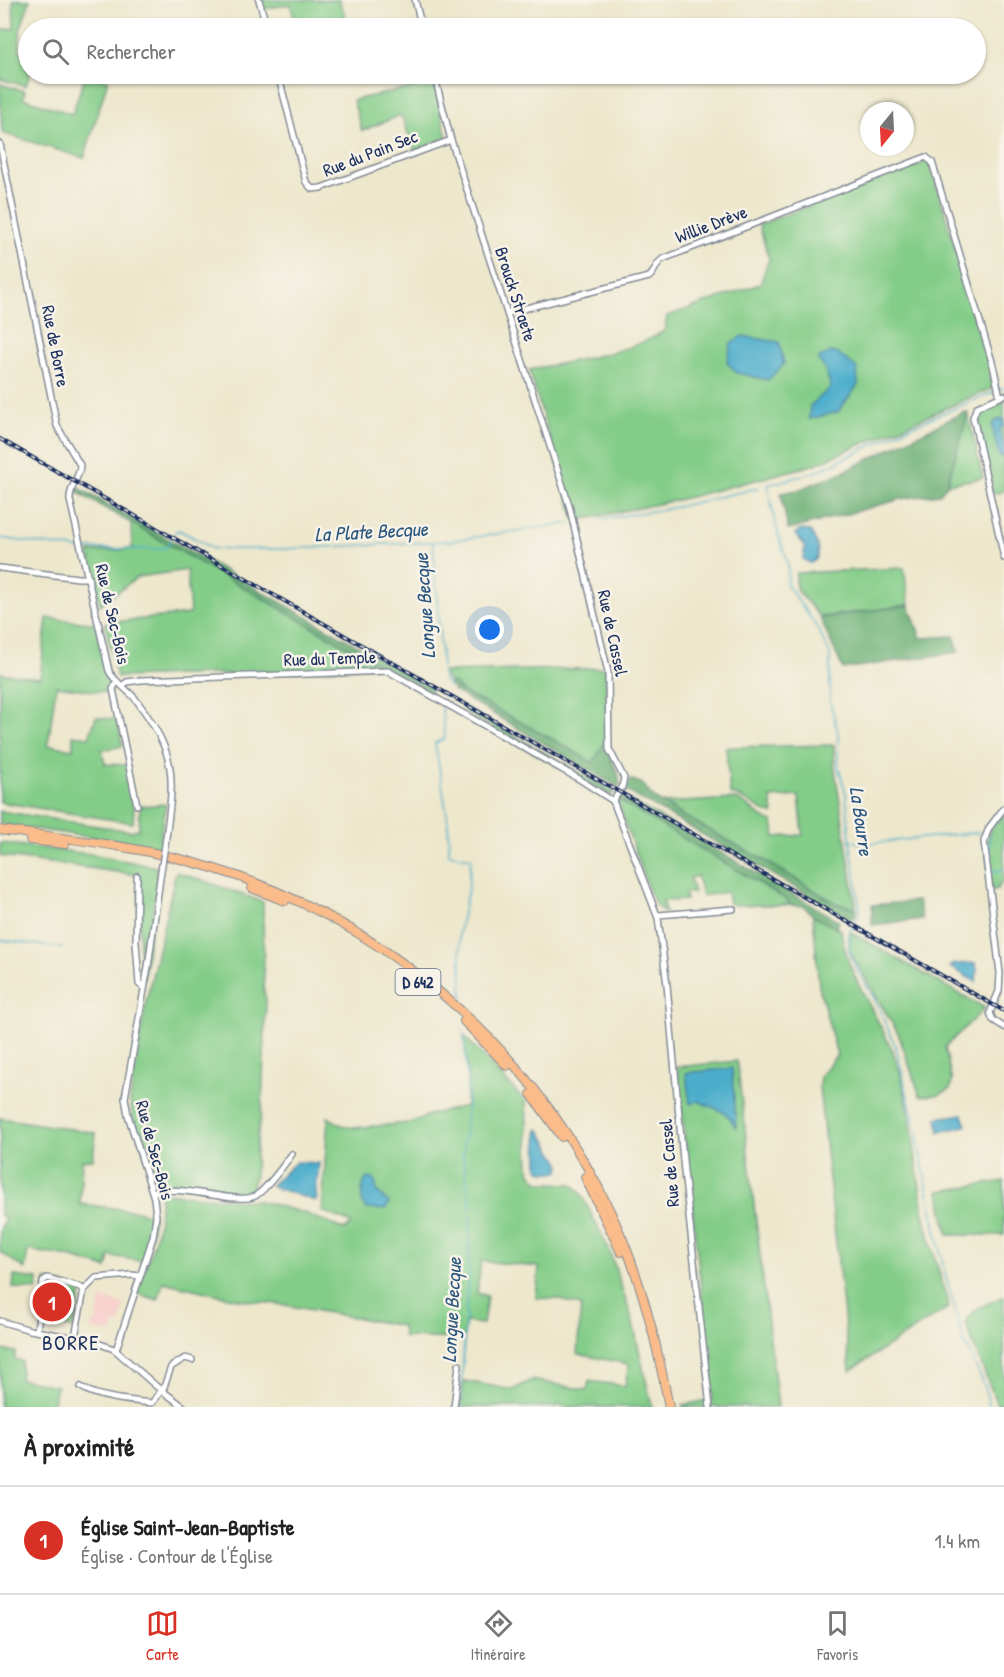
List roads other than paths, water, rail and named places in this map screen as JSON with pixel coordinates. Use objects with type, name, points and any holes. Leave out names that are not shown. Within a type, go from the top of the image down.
[{"type":"highway","name":"D 642","points":[[0,830],[138,849],[190,861],[241,877],[305,904],[353,930],[399,960],[441,993],[476,1024],[518,1069],[556,1118],[589,1171],[614,1219],[637,1277],[652,1328],[669,1407]]},
{"type":"highway","name":"D 642","points":[[0,836],[149,857],[238,882],[295,906],[342,930],[388,959],[437,997],[477,1034],[519,1079],[560,1135],[588,1182],[612,1230],[634,1288],[649,1340],[663,1407]]},
{"type":"street","points":[[259,0],[264,18]]},
{"type":"street","points":[[415,0],[420,18]]},
{"type":"street","name":"Rue du Pain Sec","points":[[281,84],[306,182],[312,189],[451,140]]},
{"type":"street","name":"Brouck Straete","points":[[437,84],[451,140],[573,522]]},
{"type":"street","name":"Rue de Borre","points":[[0,144],[57,426],[80,465],[80,471],[70,495],[82,549]]},
{"type":"street","name":"Willie Drève","points":[[507,313],[649,277],[661,260],[928,157],[933,164],[1000,393]]},
{"type":"street","points":[[1000,393],[977,407],[973,417],[1004,558]]},
{"type":"street","name":"Rue de Cassel","points":[[573,522],[608,672],[609,746],[612,758],[624,778],[623,785],[613,801],[658,915],[667,980],[684,1171],[710,1407]]},
{"type":"street","name":"Rue de Sec-Bois","points":[[82,549],[109,671],[130,692],[152,721],[168,755],[172,788],[126,1105],[153,1192],[156,1223],[116,1350]]},
{"type":"street","points":[[0,568],[89,578]]},
{"type":"street","name":"Rue du Temple","points":[[120,683],[145,680],[385,671],[395,674],[579,779],[613,801]]},
{"type":"street","name":"Rue de Sec-Bois","points":[[120,683],[113,688],[137,805]]},
{"type":"street","points":[[1004,808],[987,831],[984,844],[1000,973],[998,993],[990,1013],[995,1022],[1004,1027]]},
{"type":"street","name":"Rue de Sec-Bois","points":[[137,876],[137,955],[139,983],[144,988]]},
{"type":"street","points":[[658,915],[734,909]]},
{"type":"street","points":[[153,1192],[174,1189],[253,1197],[264,1188],[292,1154]]},
{"type":"street","points":[[75,1337],[84,1290],[96,1278],[140,1276]]},
{"type":"street","points":[[37,1331],[45,1279],[70,1284],[84,1290]]},
{"type":"street","points":[[0,1321],[37,1331],[96,1342],[116,1350],[184,1407]]},
{"type":"street","points":[[81,1387],[111,1397],[150,1403],[154,1402],[161,1390],[172,1365],[184,1358],[192,1360]]},
{"type":"street","points":[[454,1407],[459,1365]]},
{"type":"water","points":[[742,336],[779,342],[784,364],[768,380],[737,373],[727,362],[731,344]]},
{"type":"water","points":[[830,352],[838,354],[857,368],[858,385],[838,412],[809,419],[810,406],[831,387],[825,369],[818,359]]},
{"type":"water","points":[[1002,418],[1004,426],[999,429],[1004,447],[1004,458],[999,455],[992,426],[995,421]]},
{"type":"water","points":[[800,530],[810,531],[817,544],[817,558],[810,563],[803,559],[805,547],[795,534]]},
{"type":"water","points":[[975,963],[976,982],[950,967],[954,964]]},
{"type":"water","points":[[732,1068],[736,1127],[721,1111],[699,1101],[690,1104],[686,1073]]},
{"type":"water","points":[[963,1114],[966,1126],[939,1132],[937,1118]]},
{"type":"water","points":[[539,1129],[561,1165],[558,1172],[543,1172],[538,1168],[537,1130]]},
{"type":"water","points":[[296,1162],[319,1163],[315,1201],[270,1186]]},
{"type":"water","points":[[366,1179],[375,1180],[377,1192],[389,1203],[386,1209],[370,1209],[364,1206],[362,1189]]},
{"type":"waterway","name":"La Bourre","points":[[989,1407],[985,1386],[964,1341],[944,1270],[896,1047],[849,951],[849,935],[860,910],[846,794],[838,766],[838,733],[830,701],[830,654],[817,627],[787,585],[787,563],[768,485],[816,472],[907,428],[1004,388]]},
{"type":"waterway","points":[[601,519],[672,508],[758,488]]},
{"type":"waterway","name":"La Plate Becque","points":[[175,532],[179,530],[214,549],[282,549],[450,541],[570,523]]},
{"type":"waterway","name":"La Plate Becque","points":[[0,538],[79,549]]},
{"type":"waterway","name":"La Plate Becque","points":[[83,549],[161,549],[167,547],[171,540]]},
{"type":"waterway","name":"Longue Becque","points":[[433,542],[442,667]]},
{"type":"waterway","name":"Longue Becque","points":[[442,671],[443,680],[449,687]]},
{"type":"waterway","name":"Longue Becque","points":[[441,703],[445,738],[435,743],[448,821],[449,854],[471,858],[468,889],[459,932],[463,1001]]},
{"type":"waterway","points":[[850,840],[863,844],[983,832]]},
{"type":"waterway","points":[[990,835],[991,867],[993,871],[1004,870]]},
{"type":"waterway","points":[[0,940],[63,948]]},
{"type":"waterway","name":"Longue Becque","points":[[464,1032],[468,1095],[463,1156],[471,1208]]},
{"type":"waterway","name":"Longue Becque","points":[[460,1407],[470,1215]]},
{"type":"railway","points":[[0,439],[1004,1011]]},
{"type":"place","name":"Église Saint-Jean-Baptiste","points":[[52,1302]]},
{"type":"district","name":"BORRE","points":[[71,1342]]}]
